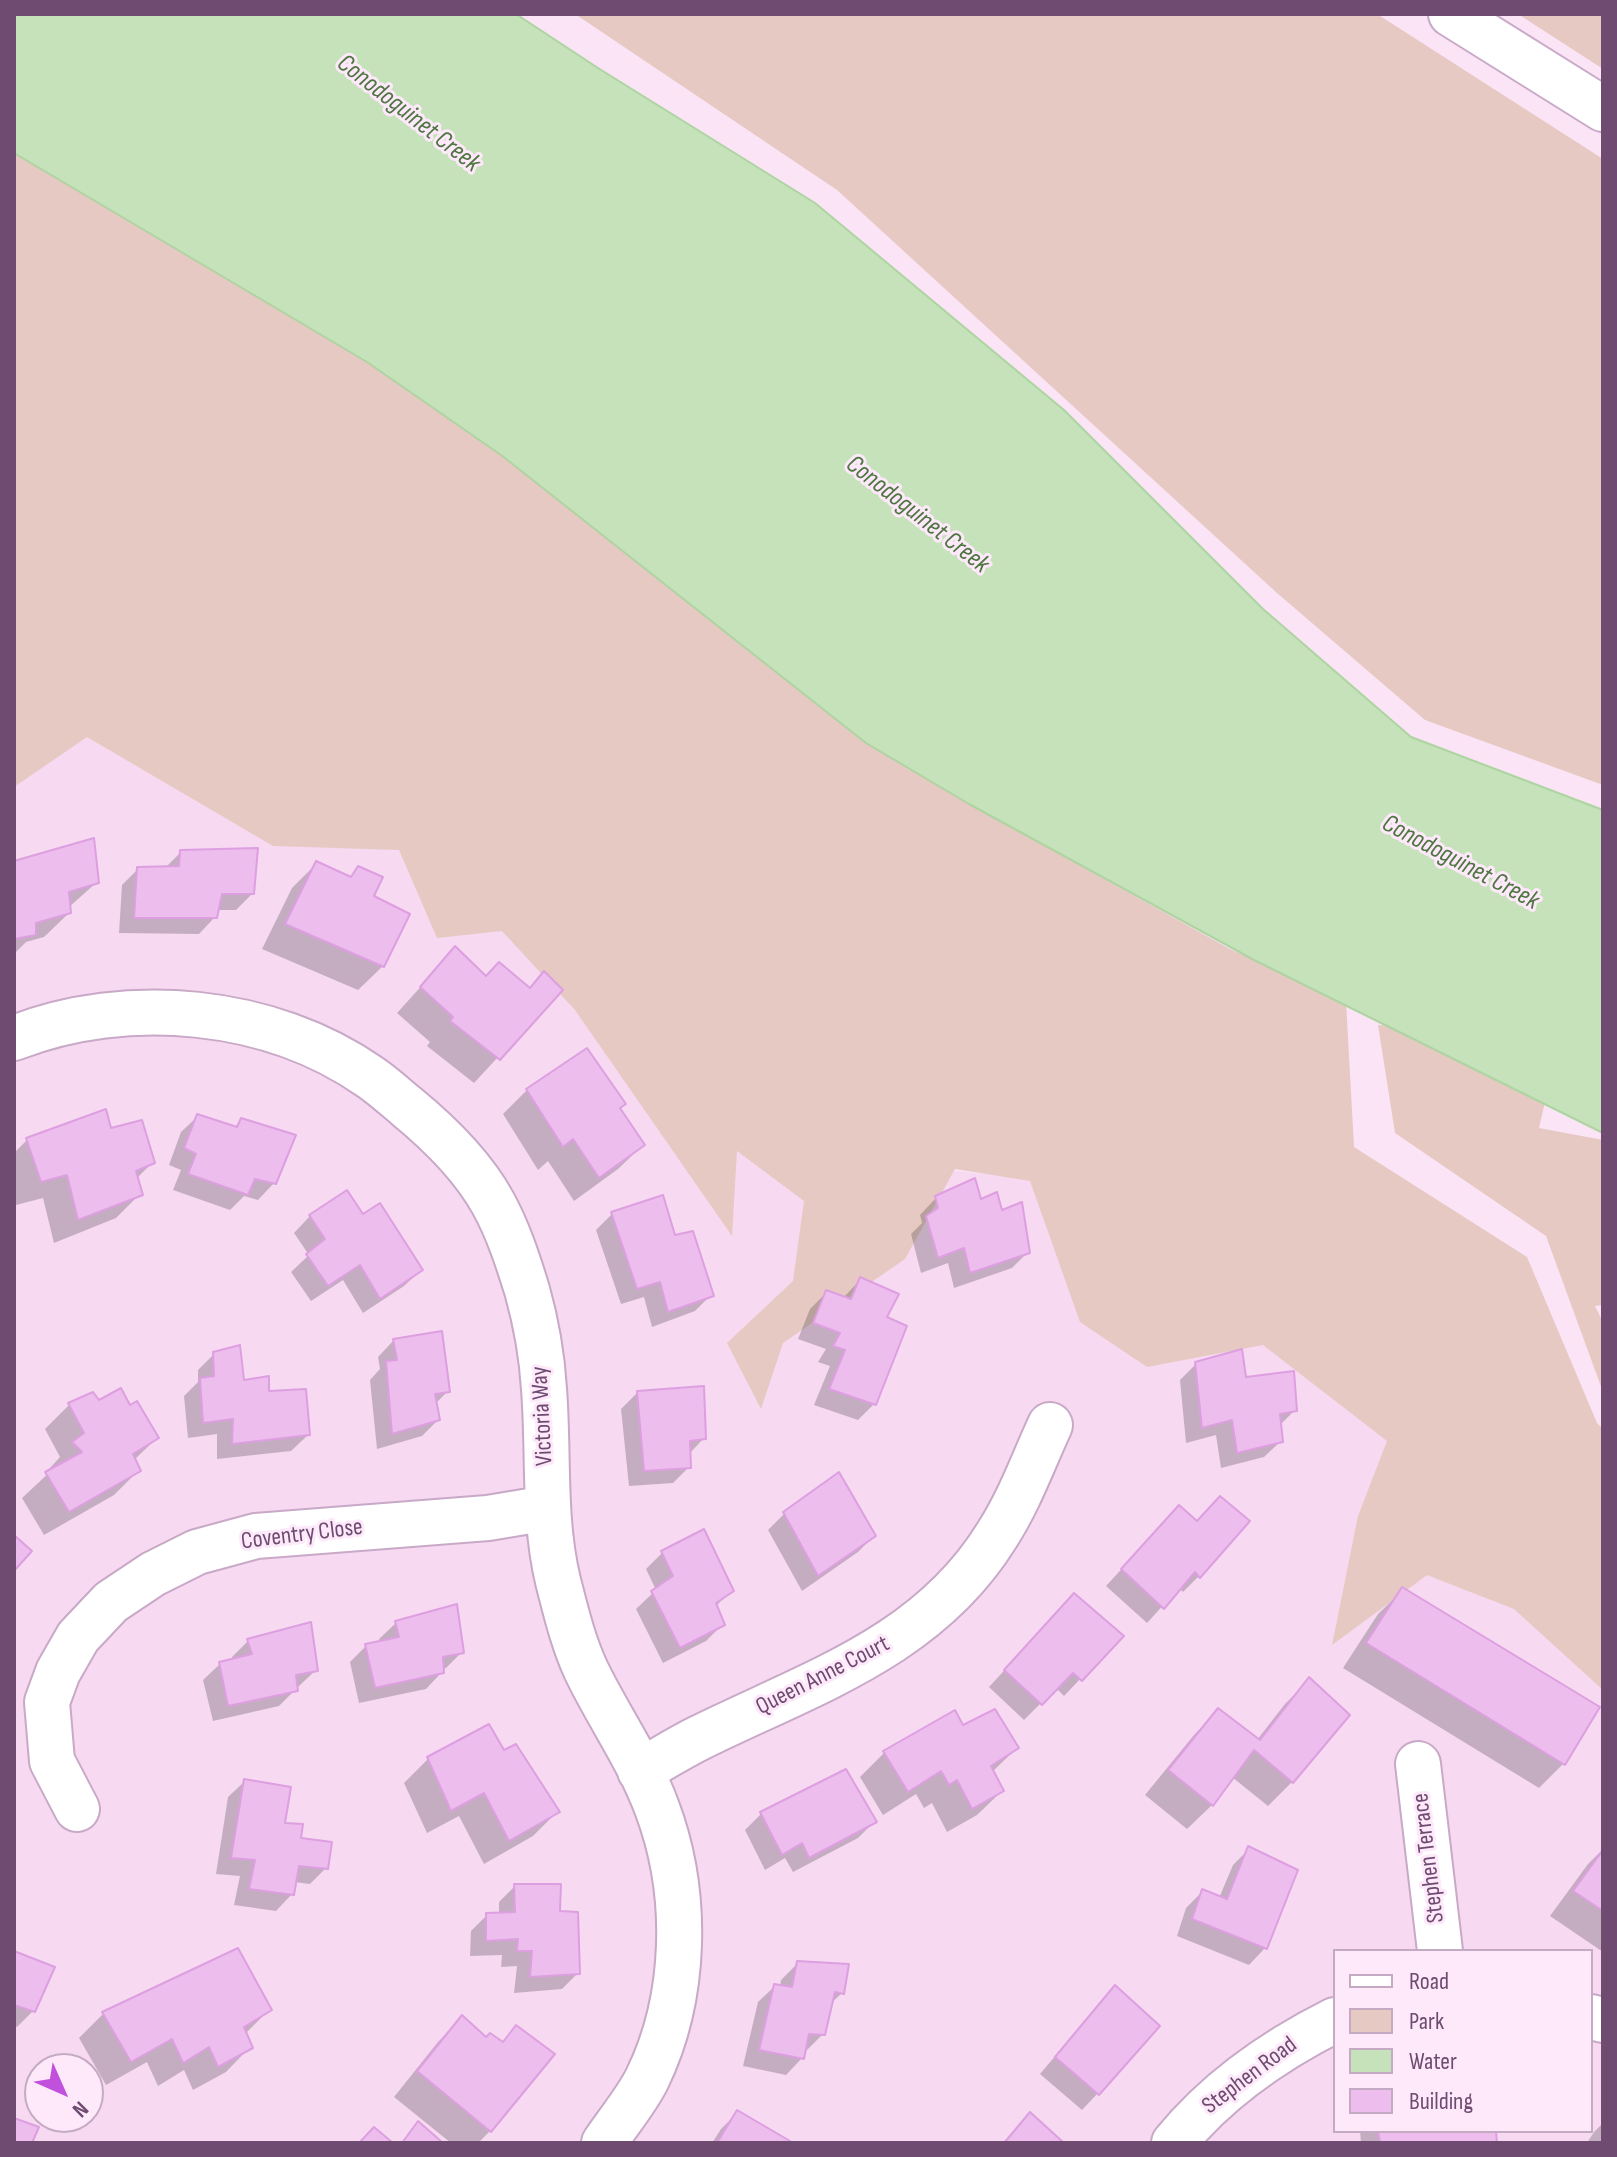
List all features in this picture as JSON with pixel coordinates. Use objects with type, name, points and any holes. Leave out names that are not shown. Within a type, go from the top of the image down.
[{"type":"street","points":[[1451,14],[1603,109]]},
{"type":"street","name":"Victoria Way","points":[[14,1038],[64,1022],[128,1012],[184,1012],[278,1032],[336,1056],[370,1076],[427,1123],[465,1162],[492,1201],[507,1232],[527,1291],[538,1341],[544,1388],[548,1508],[555,1569],[570,1628],[586,1669],[657,1807],[668,1844],[679,1913],[676,1994],[659,2052],[645,2084],[604,2143]]},
{"type":"street","name":"Queen Anne Court","points":[[640,1771],[696,1739],[868,1658],[924,1619],[963,1581],[996,1538],[1017,1501],[1050,1425]]},
{"type":"street","name":"Coventry Close","points":[[77,1809],[52,1761],[47,1702],[58,1672],[78,1637],[111,1602],[153,1574],[197,1552],[256,1536],[488,1518],[548,1508]]},
{"type":"street","name":"Stephen Terrace","points":[[1418,1764],[1440,1949]]},
{"type":"street","name":"Stephen Road","points":[[1174,2143],[1199,2113],[1242,2075],[1298,2038],[1333,2021]]},
{"type":"shaded area","points":[[14,683],[424,844],[733,1148],[1033,1179],[1387,1432],[1603,1688],[1603,2143],[14,2143]]},
{"type":"green space","points":[[575,14],[1377,14],[1603,159],[1603,785],[1425,720],[1277,593],[837,190]]},
{"type":"green space","points":[[1518,14],[1603,14],[1603,69]]},
{"type":"green space","points":[[14,153],[367,362],[501,455],[866,743],[1230,949],[1346,1001],[1354,1147],[1527,1257],[1597,1423],[1603,1429],[1603,1690],[1514,1609],[1427,1575],[1332,1645],[1358,1516],[1387,1441],[1263,1345],[1147,1367],[1080,1322],[1030,1181],[955,1169],[905,1259],[783,1343],[761,1409],[727,1343],[793,1281],[804,1201],[737,1151],[732,1236],[575,1010],[502,931],[437,938],[399,850],[273,846],[87,737],[14,787]]},
{"type":"green space","points":[[1378,1025],[1432,1027],[1549,1085],[1539,1128],[1603,1140],[1603,1305],[1595,1306],[1603,1322],[1603,1392],[1546,1236],[1395,1133]]},
{"type":"water","name":"Conodoguinet Creek","points":[[14,14],[516,14],[815,203],[1064,410],[1263,609],[1411,737],[1603,810],[1603,1133],[1254,960],[969,804],[866,743],[501,455],[367,362],[14,153]]},
{"type":"building","points":[[94,838],[99,883],[69,892],[71,913],[36,923],[36,935],[14,939],[14,861]]},
{"type":"building","points":[[258,848],[254,894],[222,894],[217,918],[134,918],[137,867],[179,866],[180,850]]},
{"type":"building","points":[[316,861],[351,877],[358,866],[383,877],[374,896],[410,914],[384,967],[285,924]]},
{"type":"building","points":[[455,946],[486,976],[499,962],[530,988],[544,971],[563,990],[500,1060],[450,1021],[453,1017],[420,987]]},
{"type":"building","points":[[587,1048],[626,1104],[620,1108],[645,1145],[599,1178],[573,1139],[563,1147],[526,1089]]},
{"type":"building","points":[[106,1109],[111,1128],[142,1120],[155,1163],[136,1171],[143,1195],[78,1220],[67,1175],[41,1182],[26,1138]]},
{"type":"building","points":[[197,1114],[237,1127],[241,1118],[296,1135],[276,1184],[255,1179],[248,1195],[188,1174],[196,1154],[184,1148]]},
{"type":"building","points":[[975,1178],[981,1199],[997,1192],[1002,1210],[1022,1202],[1030,1253],[970,1273],[964,1248],[938,1258],[926,1216],[938,1208],[935,1196]]},
{"type":"building","points":[[347,1190],[363,1214],[380,1203],[423,1270],[380,1299],[360,1265],[328,1286],[306,1254],[325,1239],[309,1215]]},
{"type":"building","points":[[663,1195],[675,1235],[693,1231],[714,1296],[668,1312],[660,1282],[637,1289],[611,1212]]},
{"type":"building","points":[[860,1277],[899,1294],[887,1317],[907,1326],[876,1405],[829,1389],[845,1350],[833,1346],[840,1333],[813,1323],[826,1290],[851,1299]]},
{"type":"building","points":[[442,1331],[450,1392],[435,1394],[440,1420],[392,1434],[386,1361],[397,1360],[393,1339]]},
{"type":"building","points":[[240,1345],[244,1380],[269,1376],[269,1391],[306,1389],[310,1435],[232,1444],[233,1419],[203,1423],[200,1378],[214,1376],[213,1352]]},
{"type":"building","points":[[1242,1349],[1246,1377],[1294,1371],[1297,1411],[1280,1414],[1283,1442],[1237,1453],[1232,1420],[1202,1428],[1195,1362]]},
{"type":"building","points":[[704,1386],[706,1439],[690,1441],[691,1468],[644,1471],[637,1391]]},
{"type":"building","points":[[121,1388],[130,1405],[137,1401],[159,1438],[133,1454],[141,1471],[69,1512],[45,1472],[82,1452],[72,1442],[84,1433],[68,1403],[93,1392],[99,1400]]},
{"type":"building","points":[[839,1472],[876,1536],[818,1576],[783,1512]]},
{"type":"building","points":[[1220,1496],[1250,1521],[1200,1578],[1195,1572],[1164,1609],[1121,1569],[1179,1505],[1197,1521]]},
{"type":"building","points":[[704,1529],[734,1591],[716,1603],[725,1625],[680,1648],[651,1591],[673,1576],[661,1551]]},
{"type":"building","points":[[14,1535],[32,1551],[14,1571]]},
{"type":"building","points":[[1402,1587],[1600,1707],[1565,1765],[1366,1643]]},
{"type":"building","points":[[1074,1593],[1124,1636],[1082,1681],[1073,1673],[1042,1705],[1004,1670]]},
{"type":"building","points":[[457,1604],[464,1653],[443,1657],[444,1673],[375,1688],[365,1644],[399,1637],[395,1621]]},
{"type":"building","points":[[311,1622],[318,1671],[296,1675],[298,1691],[228,1706],[219,1662],[252,1654],[247,1639]]},
{"type":"building","points":[[1309,1677],[1350,1715],[1293,1783],[1254,1750],[1213,1806],[1168,1770],[1218,1708],[1260,1740]]},
{"type":"building","points":[[995,1709],[1019,1748],[991,1766],[1004,1791],[972,1809],[957,1780],[949,1785],[941,1771],[908,1792],[883,1751],[955,1710],[963,1725]]},
{"type":"building","points":[[489,1724],[504,1750],[516,1744],[560,1812],[509,1841],[484,1793],[451,1811],[427,1757]]},
{"type":"building","points":[[846,1769],[877,1822],[809,1858],[802,1843],[782,1855],[760,1812]]},
{"type":"building","points":[[244,1779],[291,1787],[285,1823],[303,1824],[301,1838],[332,1842],[328,1869],[299,1866],[294,1895],[249,1889],[255,1860],[231,1858]]},
{"type":"building","points":[[1248,1846],[1298,1870],[1267,1949],[1192,1919],[1202,1889],[1227,1899]]},
{"type":"building","points":[[1603,1850],[1603,1911],[1573,1891]]},
{"type":"building","points":[[514,1884],[561,1884],[560,1911],[578,1912],[580,1974],[530,1977],[532,1951],[517,1951],[518,1939],[486,1941],[486,1913],[515,1912]]},
{"type":"building","points":[[238,1948],[272,2010],[244,2027],[253,2048],[218,2067],[209,2047],[183,2063],[172,2039],[131,2062],[102,2012]]},
{"type":"building","points":[[14,1951],[55,1967],[35,2012],[14,2005]]},
{"type":"building","points":[[797,1961],[849,1964],[844,1994],[835,1992],[825,2035],[809,2034],[804,2059],[759,2050],[774,1984],[792,1987]]},
{"type":"building","points":[[1115,1985],[1160,2026],[1099,2095],[1055,2057]]},
{"type":"building","points":[[462,2015],[486,2037],[490,2033],[503,2042],[516,2025],[555,2054],[491,2132],[417,2071]]},
{"type":"building","points":[[737,2110],[790,2141],[789,2143],[717,2143]]},
{"type":"building","points":[[1030,2112],[1064,2143],[1004,2143]]},
{"type":"building","points":[[14,2118],[24,2122],[24,2133],[36,2133],[32,2143],[14,2143]]},
{"type":"building","points":[[418,2121],[443,2143],[402,2143]]},
{"type":"building","points":[[374,2127],[393,2143],[359,2143]]},
{"type":"building","points":[[1378,2133],[1496,2133],[1497,2143],[1380,2143]]}]
